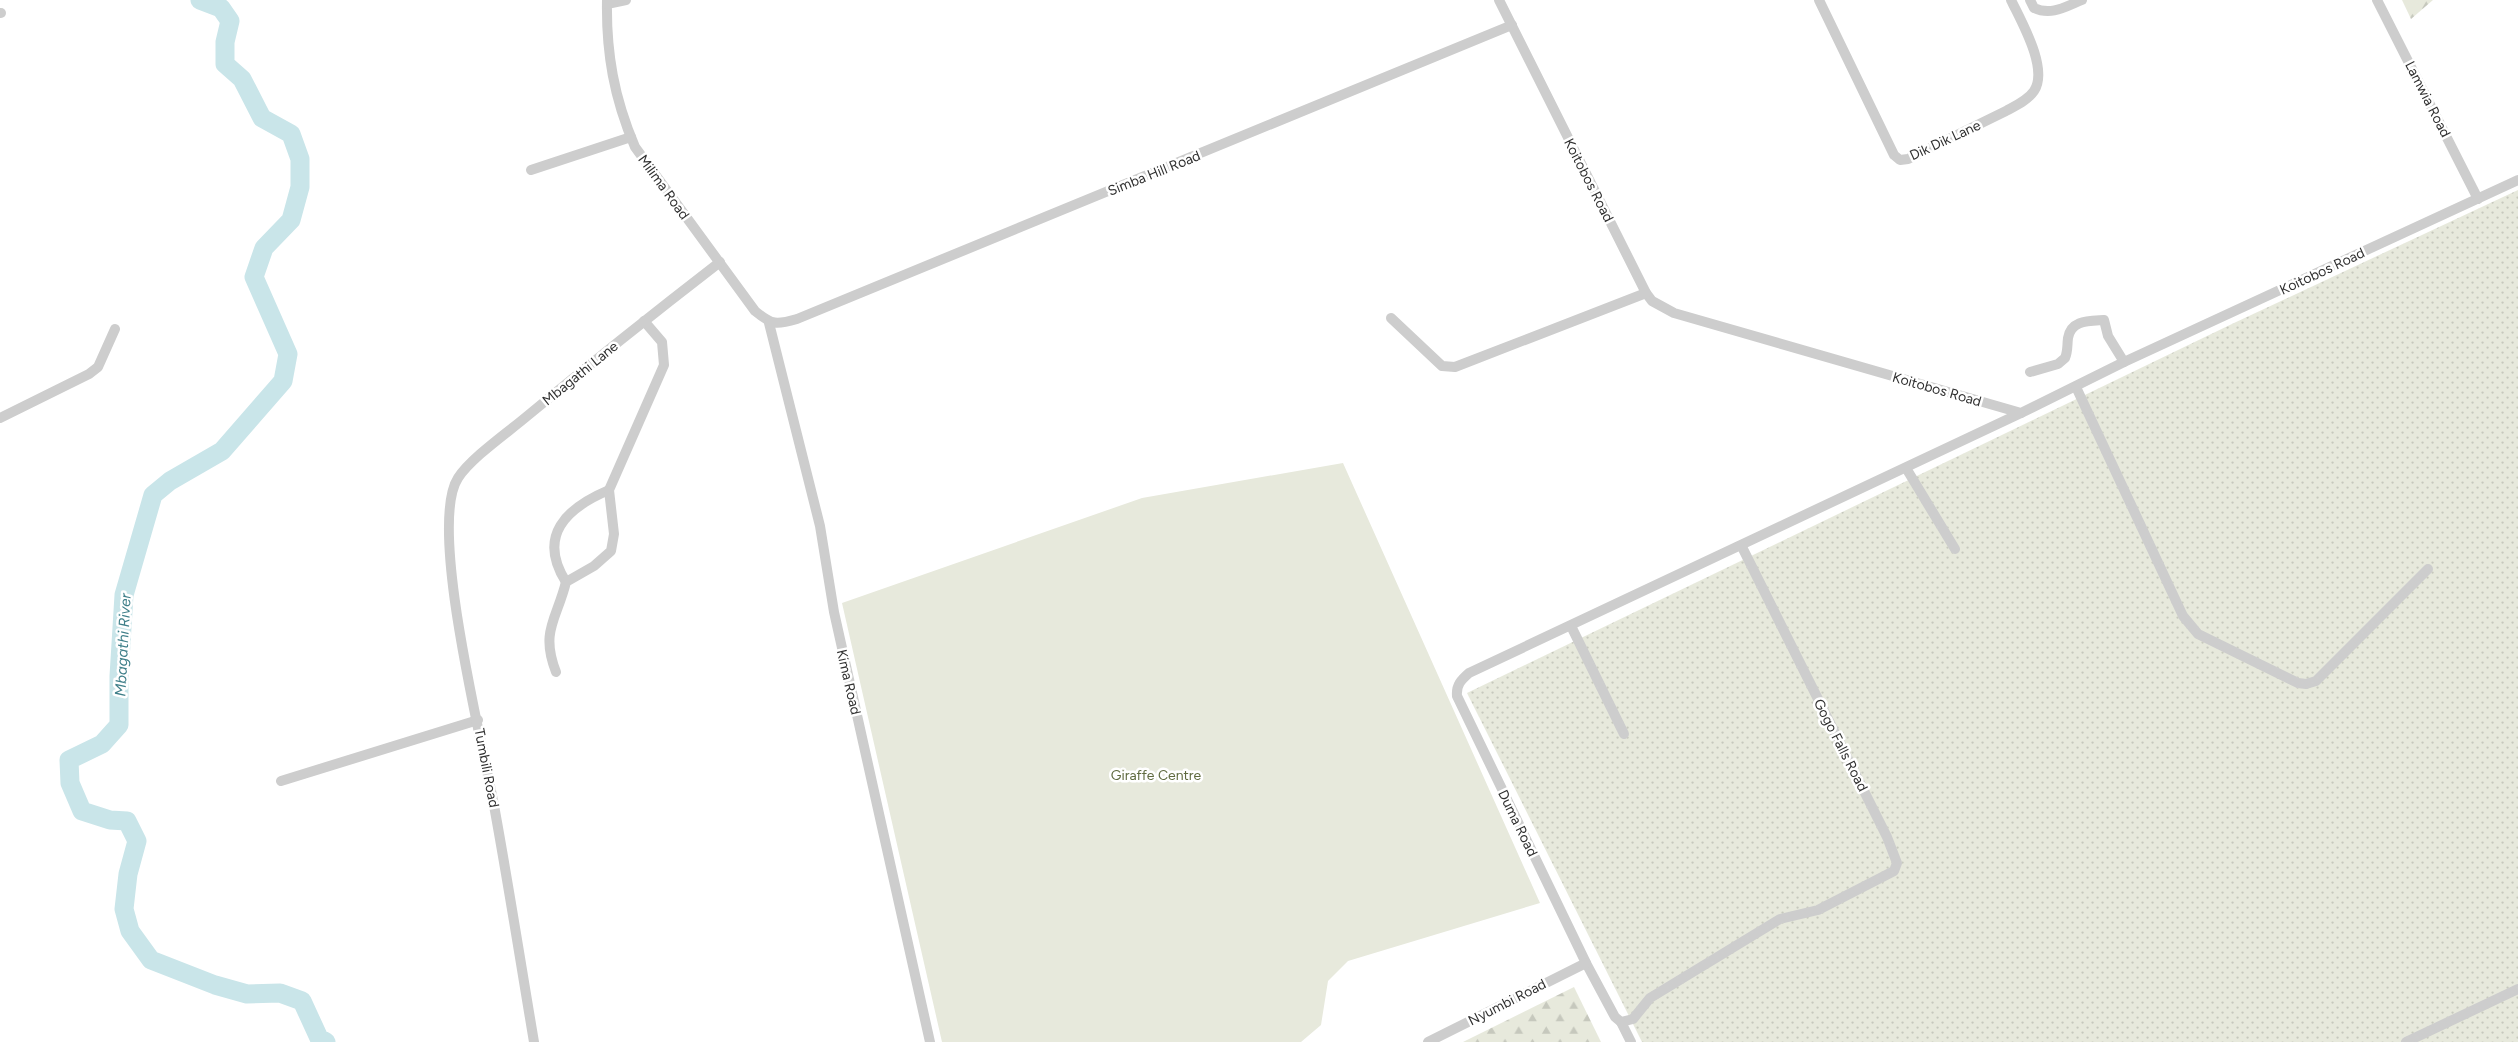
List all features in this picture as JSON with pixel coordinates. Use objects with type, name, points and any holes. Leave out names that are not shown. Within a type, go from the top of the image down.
[{"type":"street","points":[[607,2],[626,0]]},
{"type":"street","name":"Koitobos Road","points":[[1499,0],[1646,293],[1652,301],[1674,313],[2020,413],[2124,362],[2518,180]]},
{"type":"street","name":"Dik Dik Lane","points":[[1819,0],[1894,155],[1900,160],[1908,158],[2006,111],[2021,103],[2035,90],[2039,74],[2036,56],[2011,0]]},
{"type":"street","points":[[2030,0],[2034,8],[2042,12],[2053,12],[2082,0]]},
{"type":"street","name":"Lamwia Road","points":[[2378,0],[2478,199]]},
{"type":"street","name":"Milima Road","points":[[607,2],[610,70],[635,147],[755,312],[769,323]]},
{"type":"street","name":"Simba Hill Road","points":[[769,323],[781,324],[797,320],[1512,26]]},
{"type":"street","points":[[532,170],[631,137]]},
{"type":"street","name":"Mbagathi Lane","points":[[450,493],[459,476],[482,453],[644,321],[720,262]]},
{"type":"street","points":[[1391,318],[1442,366],[1455,367],[1646,293]]},
{"type":"street","points":[[2030,372],[2058,364],[2065,358],[2070,330],[2074,325],[2083,322],[2104,320],[2108,336],[2124,362]]},
{"type":"street","points":[[566,582],[594,566],[611,551],[614,534],[609,490],[664,365],[662,342],[644,321]]},
{"type":"street","name":"Kima Road","points":[[769,323],[820,526],[834,612],[930,1042]]},
{"type":"street","points":[[0,418],[89,374],[98,367],[115,329]]},
{"type":"street","points":[[2076,387],[2175,600],[2186,621],[2198,634],[2298,683],[2316,682],[2428,569]]},
{"type":"street","points":[[1624,734],[1571,626],[2020,413]]},
{"type":"street","points":[[1906,468],[1955,549]]},
{"type":"street","points":[[556,672],[549,656],[548,639],[554,615],[562,601],[566,582],[554,556],[555,538],[560,523],[598,494],[609,490]]},
{"type":"street","name":"Tumbili Road","points":[[450,493],[448,528],[457,620],[478,720],[534,1042]]},
{"type":"street","name":"Gogo Falls Road","points":[[1622,1022],[1633,1019],[1650,998],[1780,919],[1818,910],[1894,871],[1897,863],[1887,837],[1741,545]]},
{"type":"street","name":"Duma Road","points":[[1571,626],[1469,673],[1456,689],[1457,696],[1586,962],[1615,1017],[1622,1022],[1631,1042]]},
{"type":"street","points":[[280,780],[478,720]]},
{"type":"street","name":"Nyumbi Road","points":[[1428,1042],[1586,962]]},
{"type":"street","points":[[2406,1042],[2518,989]]},
{"type":"green space","points":[[2402,0],[2433,0],[2411,19]]},
{"type":"green space","points":[[2518,190],[2518,1042],[1642,1042],[1467,693],[2234,323]]},
{"type":"green space","name":"Giraffe Centre","points":[[1343,463],[1540,903],[1348,961],[1328,981],[1321,1025],[1301,1042],[942,1042],[842,603],[1142,498]]},
{"type":"green space","points":[[1574,987],[1601,1042],[1463,1042]]},
{"type":"waterway","name":"Mbagathi River","points":[[200,0],[221,8],[230,21],[225,42],[225,64],[242,79],[262,118],[291,134],[300,159],[300,187],[291,220],[264,248],[254,277],[288,354],[283,381],[222,451],[170,481],[153,495],[124,595],[119,676],[119,725],[102,744],[69,760],[70,783],[82,811],[110,820],[127,821],[137,841],[128,874],[124,909],[130,931],[151,960],[215,985],[247,994],[280,993],[302,1001],[319,1038],[326,1042]]}]
